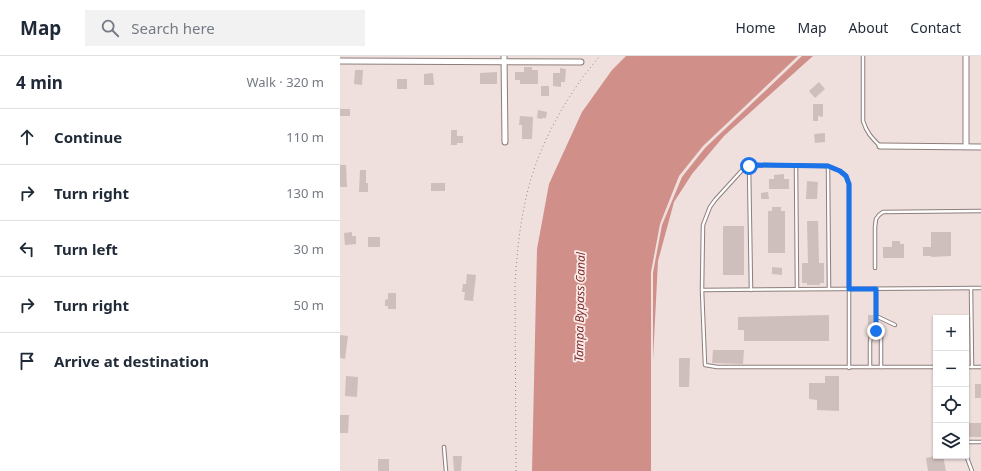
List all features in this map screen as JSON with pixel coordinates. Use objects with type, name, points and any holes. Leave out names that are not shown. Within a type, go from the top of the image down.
[{"type":"street","points":[[966,56],[966,146]]},
{"type":"street","points":[[340,61],[416,58],[504,58],[581,62]]},
{"type":"street","points":[[504,58],[505,142]]},
{"type":"street","points":[[880,146],[981,147]]},
{"type":"lane","points":[[863,56],[863,121],[866,130],[880,146]]},
{"type":"lane","points":[[849,368],[849,184],[846,176],[840,171],[828,166],[753,165],[745,167],[715,200],[710,207],[703,225],[702,290],[705,365],[717,367],[849,368],[933,367]]},
{"type":"lane","points":[[749,166],[751,290]]},
{"type":"lane","points":[[796,166],[797,290]]},
{"type":"lane","points":[[828,166],[829,289]]},
{"type":"lane","points":[[875,268],[876,219],[883,212],[981,211]]},
{"type":"lane","points":[[971,288],[972,367],[981,367]]},
{"type":"lane","points":[[702,290],[981,288]]},
{"type":"lane","points":[[870,367],[871,336],[876,331],[876,289]]},
{"type":"lane","points":[[876,316],[895,325]]},
{"type":"lane","points":[[876,331],[881,336],[881,367]]},
{"type":"lane","points":[[969,442],[981,442]]},
{"type":"lane","points":[[444,447],[446,471]]},
{"type":"lane","points":[[968,459],[972,471]]},
{"type":"path","points":[[516,471],[516,276],[520,229],[528,189],[538,160],[568,99],[587,71],[600,56]]},
{"type":"water","name":"Tampa Bypass Canal","points":[[626,56],[798,56],[703,146],[679,176],[660,224],[651,272],[651,471],[532,471],[537,249],[549,184],[582,112],[612,70]]},
{"type":"water","points":[[802,56],[813,56],[724,136],[692,174],[674,202],[658,261],[653,359],[653,273],[662,225],[682,177],[705,148]]},
{"type":"building","points":[[524,67],[532,67],[532,70],[538,70],[538,84],[520,84],[520,80],[515,80],[515,72],[524,72]]},
{"type":"building","points":[[560,68],[566,69],[565,82],[561,82],[561,87],[553,86],[553,73],[560,73]]},
{"type":"building","points":[[355,70],[363,70],[362,85],[354,84]]},
{"type":"building","points":[[497,72],[497,84],[480,84],[480,73]]},
{"type":"building","points":[[433,73],[434,85],[424,85],[424,74]]},
{"type":"building","points":[[397,79],[407,79],[407,89],[397,89]]},
{"type":"building","points":[[819,82],[825,89],[815,98],[809,91]]},
{"type":"building","points":[[541,86],[549,86],[549,96],[541,96]]},
{"type":"building","points":[[813,104],[823,104],[823,117],[818,116],[818,121],[813,121]]},
{"type":"building","points":[[340,109],[350,109],[350,116],[340,116]]},
{"type":"building","points":[[538,110],[547,112],[546,118],[537,118]]},
{"type":"building","points":[[520,116],[533,117],[532,139],[522,139],[522,125],[519,125]]},
{"type":"building","points":[[451,130],[457,130],[457,136],[463,136],[463,143],[451,145]]},
{"type":"building","points":[[825,133],[825,142],[815,143],[814,134]]},
{"type":"building","points":[[340,165],[346,165],[347,187],[340,187]]},
{"type":"building","points":[[360,170],[366,170],[368,192],[359,192]]},
{"type":"building","points":[[784,174],[784,179],[789,179],[789,189],[769,189],[769,179],[774,179],[774,175]]},
{"type":"building","points":[[807,181],[818,182],[817,199],[806,199]]},
{"type":"building","points":[[431,183],[445,183],[445,191],[431,191]]},
{"type":"building","points":[[768,192],[769,199],[761,199],[761,193]]},
{"type":"building","points":[[772,207],[781,207],[781,211],[785,211],[785,253],[768,253],[768,211],[772,211]]},
{"type":"building","points":[[807,221],[818,221],[819,263],[824,263],[824,283],[820,283],[820,285],[807,285],[807,283],[802,283],[802,263],[808,263]]},
{"type":"building","points":[[723,226],[744,226],[744,275],[723,275]]},
{"type":"building","points":[[352,232],[352,236],[356,236],[356,244],[345,245],[344,233]]},
{"type":"building","points":[[931,232],[951,232],[951,256],[923,256],[923,247],[931,247]]},
{"type":"building","points":[[368,237],[380,237],[380,247],[368,247]]},
{"type":"building","points":[[892,241],[900,241],[900,244],[904,244],[904,258],[883,258],[883,247],[892,247]]},
{"type":"building","points":[[772,267],[782,268],[782,275],[772,274]]},
{"type":"building","points":[[467,274],[476,275],[473,301],[464,300],[465,292],[462,292],[463,284],[466,284]]},
{"type":"building","points":[[388,293],[396,293],[396,309],[388,309],[388,306],[385,306],[385,300],[388,299]]},
{"type":"building","points":[[829,315],[829,341],[744,341],[744,330],[738,330],[738,317]]},
{"type":"building","points":[[868,315],[873,315],[873,325],[868,325]]},
{"type":"building","points":[[340,335],[348,336],[345,359],[340,358]]},
{"type":"building","points":[[713,350],[744,350],[743,364],[712,363]]},
{"type":"building","points":[[679,358],[690,358],[689,387],[679,387]]},
{"type":"building","points":[[346,376],[358,377],[357,397],[345,396]]},
{"type":"building","points":[[825,376],[839,376],[839,411],[817,410],[817,400],[809,399],[809,383],[825,383]]},
{"type":"building","points":[[975,384],[981,384],[981,398],[975,398]]},
{"type":"building","points":[[340,415],[349,415],[348,433],[340,433]]},
{"type":"building","points":[[969,423],[981,423],[981,437],[969,437]]},
{"type":"building","points":[[453,456],[462,456],[461,471],[454,471]]},
{"type":"building","points":[[933,456],[933,459],[944,459],[946,471],[928,471],[926,458]]},
{"type":"building","points":[[378,459],[389,459],[389,471],[378,471]]},
{"type":"route","points":[[749,166],[828,166],[840,171],[846,176],[849,184],[849,289],[876,289],[876,331]]}]
